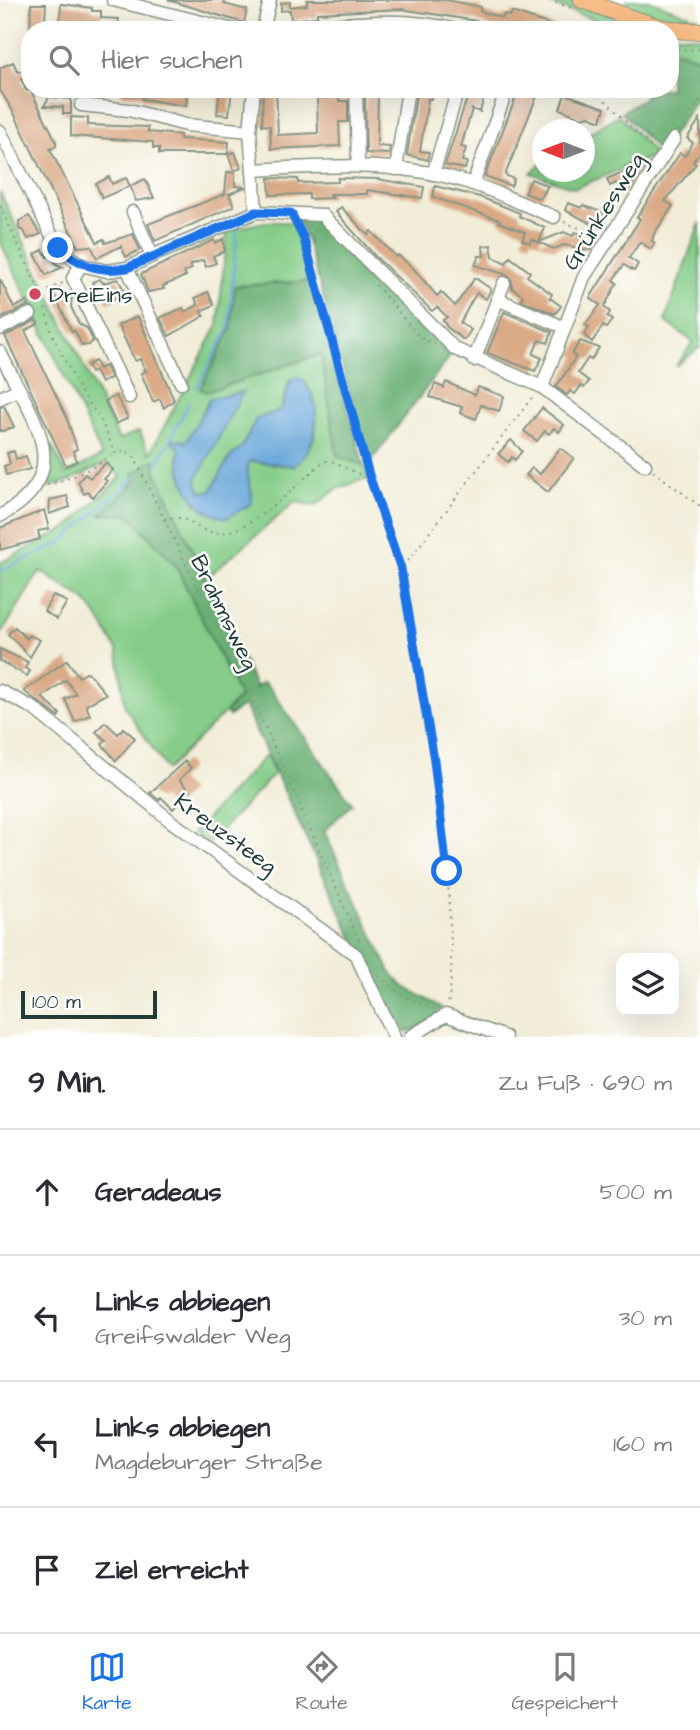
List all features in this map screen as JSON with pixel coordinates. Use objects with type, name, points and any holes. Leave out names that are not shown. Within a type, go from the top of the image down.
[{"type":"main road","points":[[582,0],[616,5],[650,21]]},
{"type":"main road","points":[[679,29],[700,31]]},
{"type":"street","points":[[113,0],[198,21]]},
{"type":"street","points":[[265,21],[270,0]]},
{"type":"street","points":[[253,98],[250,131],[256,212]]},
{"type":"street","points":[[356,98],[358,164]]},
{"type":"street","points":[[396,169],[407,98]]},
{"type":"street","points":[[433,174],[454,98]]},
{"type":"street","points":[[473,184],[504,98]]},
{"type":"street","points":[[81,105],[130,110],[186,125],[250,131]]},
{"type":"street","points":[[0,131],[58,248],[81,265],[107,271],[127,268],[256,212],[322,215],[450,344],[474,360],[542,387],[645,465]]},
{"type":"street","name":"Grünkesweg","points":[[542,387],[584,277],[674,139]]},
{"type":"street","points":[[253,170],[358,164],[433,174],[473,184],[554,217]]},
{"type":"street","points":[[133,212],[152,256]]},
{"type":"street","points":[[81,265],[73,278],[130,397]]},
{"type":"street","points":[[127,268],[181,383]]},
{"type":"street","points":[[474,360],[503,283]]},
{"type":"street","points":[[497,299],[556,324]]},
{"type":"street","points":[[0,328],[30,314]]},
{"type":"street","points":[[0,352],[44,444],[44,469],[36,486],[27,499],[0,516]]},
{"type":"street","points":[[0,398],[17,390]]},
{"type":"street","name":"Kreuzsteeg","points":[[0,691],[33,708],[172,822],[356,955],[394,1037]]},
{"type":"street","points":[[410,1037],[446,1014],[505,1037]]},
{"type":"path","points":[[679,48],[700,49]]},
{"type":"path","points":[[603,98],[661,158]]},
{"type":"path","points":[[674,139],[700,100]]},
{"type":"path","points":[[0,206],[41,293],[52,334],[79,389],[101,421],[115,453],[70,478],[36,486]]},
{"type":"path","points":[[554,217],[601,237]]},
{"type":"path","points":[[333,242],[316,229],[297,224],[304,239],[369,475],[401,569],[442,818],[450,934],[451,986],[446,1014],[403,996],[375,973]]},
{"type":"path","points":[[368,277],[420,338],[433,344],[450,344]]},
{"type":"path","points":[[41,293],[73,278]]},
{"type":"path","points":[[401,569],[542,387]]},
{"type":"path","name":"Brahmsweg","points":[[115,453],[126,451],[134,457],[268,733],[363,950]]},
{"type":"path","points":[[163,520],[184,518],[209,532],[229,532],[254,520],[324,461],[332,461],[363,476],[369,475]]},
{"type":"path","points":[[645,465],[700,506]]},
{"type":"green space","points":[[540,0],[565,0],[628,21],[598,21]]},
{"type":"green space","points":[[627,0],[649,0],[700,19],[700,26],[682,26],[679,25],[679,21],[665,21],[628,8]]},
{"type":"green space","points":[[679,35],[700,37],[700,59],[679,51]]},
{"type":"green space","points":[[679,51],[700,59],[700,94],[660,153],[622,112],[644,98],[679,98]]},
{"type":"green space","points":[[619,115],[653,152],[651,157],[595,180],[595,130]]},
{"type":"green space","points":[[557,182],[590,182],[575,188]]},
{"type":"green space","points":[[0,192],[119,440],[139,431],[150,453],[218,325],[227,230],[265,222],[292,222],[301,240],[311,281],[235,286],[231,329],[200,389],[206,392],[321,354],[337,455],[364,466],[369,481],[364,479],[337,489],[315,506],[295,502],[205,579],[156,472],[155,461],[102,515],[128,514],[175,564],[240,697],[167,770],[125,707],[118,652],[85,600],[40,571],[0,636],[0,563],[67,528],[121,477],[106,463],[69,481],[41,489],[48,468],[48,450],[52,446],[66,474],[102,456],[0,241]],"holes":[[[289,381],[314,409],[315,434],[300,461],[293,466],[250,461],[247,472],[252,493],[251,504],[196,504],[178,458],[180,449],[172,442],[173,439],[186,442],[210,399],[243,392],[196,480],[201,492],[211,491],[230,457],[242,447],[256,419],[281,410]]]},
{"type":"green space","points":[[297,220],[324,221],[451,355],[369,464],[319,282],[306,238]]},
{"type":"green space","points":[[700,222],[700,347],[676,366],[693,342],[665,321]]},
{"type":"green space","points":[[311,281],[364,466],[337,456],[321,354],[206,392],[200,389],[231,329],[235,286]]},
{"type":"green space","points":[[155,460],[156,472],[256,688],[263,682],[269,687],[352,804],[324,831],[390,972],[402,985],[442,1008],[416,1029],[397,1033],[244,705],[229,716],[226,712],[240,697],[175,564],[128,514],[100,515],[136,482],[133,474]]},
{"type":"green space","points":[[266,755],[274,774],[208,844],[193,833]]},
{"type":"water","points":[[292,378],[302,379],[314,400],[316,412],[313,436],[302,458],[294,466],[250,461],[247,472],[252,493],[251,504],[227,518],[206,510],[190,493],[185,483],[181,471],[180,449],[172,442],[174,439],[186,442],[210,399],[243,392],[196,480],[201,492],[211,491],[230,457],[242,447],[256,419],[281,410]]},
{"type":"building","points":[[168,0],[225,0],[224,4],[247,10],[244,21]]},
{"type":"building","points":[[307,0],[447,0],[481,7],[480,11],[503,18],[504,14],[510,16],[512,12],[539,21],[477,21],[401,9],[317,13],[317,17],[291,20],[290,10],[281,11],[281,3],[290,2],[290,7],[307,5]]},
{"type":"building","points":[[31,4],[46,4],[45,21],[30,21]]},
{"type":"building","points":[[61,4],[92,8],[92,11],[101,11],[101,18],[119,19],[60,21]]},
{"type":"building","points":[[13,62],[18,72],[21,71],[21,98],[34,98],[56,141],[56,146],[50,149],[97,242],[104,239],[105,243],[133,234],[140,250],[126,257],[121,246],[97,258],[91,246],[78,247],[14,113],[0,90],[0,68]]},
{"type":"building","points":[[48,98],[71,99],[71,114],[63,114],[63,107],[44,106]]},
{"type":"building","points":[[142,98],[187,98],[186,106]]},
{"type":"building","points":[[219,98],[231,98],[229,115],[217,114]]},
{"type":"building","points":[[263,98],[276,98],[278,135],[318,133],[317,98],[339,98],[339,101],[348,101],[348,122],[339,122],[340,146],[271,149],[270,126],[262,125]]},
{"type":"building","points":[[365,98],[378,98],[377,146],[390,147],[389,154],[366,153]]},
{"type":"building","points":[[416,98],[431,98],[428,99],[420,151],[429,152],[428,160],[407,155]]},
{"type":"building","points":[[467,98],[484,98],[480,112],[472,109],[461,147],[466,148],[462,161],[467,162],[465,169],[445,165]]},
{"type":"building","points":[[515,98],[536,98],[505,175],[514,179],[511,186],[485,176]]},
{"type":"building","points":[[564,98],[576,98],[605,108],[601,121],[589,116],[582,118],[560,109]]},
{"type":"building","points":[[71,117],[88,118],[88,125],[148,127],[148,132],[180,135],[180,139],[229,142],[228,154],[159,154],[159,148],[153,148],[153,142],[71,136]]},
{"type":"building","points":[[700,119],[700,152],[693,162],[696,164],[665,201],[673,206],[654,234],[652,241],[655,243],[651,249],[640,242],[629,258],[638,264],[634,271],[624,265],[613,280],[617,283],[604,307],[610,312],[607,317],[612,320],[606,328],[603,326],[592,342],[584,335],[589,327],[585,325],[600,305],[590,298],[640,219],[637,217],[680,153],[685,156],[693,143],[687,138]]},
{"type":"building","points":[[235,152],[241,168],[234,171],[228,154]]},
{"type":"building","points":[[645,163],[628,191],[616,183],[610,186],[607,179],[630,169],[626,166]]},
{"type":"building","points":[[227,172],[235,173],[235,186],[245,187],[229,194],[234,206],[155,241],[148,224],[225,194]]},
{"type":"building","points":[[109,177],[112,184],[126,178],[130,186],[102,198],[96,184]]},
{"type":"building","points":[[269,178],[298,179],[298,183],[338,182],[338,178],[377,179],[424,187],[422,198],[367,190],[367,194],[330,194],[333,198],[309,199],[309,194],[270,195]]},
{"type":"building","points":[[145,179],[154,198],[136,201],[130,186]]},
{"type":"building","points":[[531,179],[532,182],[548,186],[540,199],[525,193]]},
{"type":"building","points":[[435,186],[480,197],[520,213],[519,216],[545,228],[539,242],[564,232],[573,236],[575,232],[583,235],[580,241],[593,247],[591,250],[583,249],[581,254],[577,248],[564,245],[554,249],[531,239],[530,243],[522,240],[525,232],[499,222],[500,220],[433,197]]},
{"type":"building","points":[[568,203],[582,208],[583,205],[606,214],[600,228],[565,210]]},
{"type":"building","points":[[341,207],[368,235],[371,231],[396,257],[398,255],[413,268],[437,296],[441,292],[455,306],[475,278],[491,289],[486,299],[477,293],[471,302],[460,323],[471,330],[464,340],[447,327],[443,320],[447,317],[437,307],[432,311],[375,256],[336,212]]},
{"type":"building","points":[[29,216],[41,234],[28,239],[24,231],[19,229],[19,221]]},
{"type":"building","points":[[223,239],[225,251],[213,256],[216,263],[206,267],[203,260],[190,265],[192,269],[184,272],[186,276],[163,286],[164,289],[148,292],[141,274],[214,240],[215,243]]},
{"type":"building","points":[[491,245],[493,257],[506,263],[510,257],[530,272],[527,276],[552,294],[550,298],[561,306],[555,314],[521,300],[523,296],[512,288],[508,275],[475,265],[479,256],[484,256],[483,246]]},
{"type":"building","points":[[43,250],[47,257],[52,255],[56,264],[63,267],[46,275],[35,254]]},
{"type":"building","points":[[0,279],[14,308],[27,301],[29,305],[0,319]]},
{"type":"building","points":[[100,279],[103,283],[118,279],[124,290],[108,304],[100,288],[96,290],[92,282]]},
{"type":"building","points":[[60,288],[62,293],[72,296],[71,307],[79,324],[87,328],[93,341],[89,345],[82,346],[75,331],[72,332],[54,294]]},
{"type":"building","points":[[208,292],[214,305],[201,311],[204,316],[169,336],[160,318],[183,308],[185,312],[198,305],[195,298]]},
{"type":"building","points":[[504,312],[552,332],[548,343],[539,340],[533,354],[542,358],[535,371],[487,353]]},
{"type":"building","points":[[138,316],[174,400],[164,408],[160,399],[153,402],[141,373],[146,371],[140,359],[135,361],[118,325]]},
{"type":"building","points":[[36,320],[38,324],[25,331],[66,416],[77,449],[73,451],[77,461],[66,466],[5,336]]},
{"type":"building","points":[[580,341],[599,348],[578,373],[589,381],[575,394],[570,391],[567,395],[556,387],[576,357],[572,354]]},
{"type":"building","points":[[95,361],[99,369],[105,366],[111,378],[101,383],[95,371],[91,373],[87,365]]},
{"type":"building","points":[[446,382],[475,395],[478,387],[504,396],[499,411],[481,405],[476,419],[460,413],[462,407],[430,397],[435,384],[444,388]]},
{"type":"building","points":[[116,396],[128,418],[116,424],[105,401]]},
{"type":"building","points":[[4,406],[14,427],[0,431],[0,407]]},
{"type":"building","points":[[542,408],[564,425],[559,432],[554,428],[549,434],[545,431],[537,441],[524,431]]},
{"type":"building","points":[[511,440],[522,451],[515,460],[512,457],[508,462],[498,454]]},
{"type":"building","points":[[560,448],[574,458],[548,492],[526,475],[532,468],[540,474]]},
{"type":"building","points":[[14,451],[16,459],[26,456],[30,469],[6,475],[4,466],[10,464],[7,453]]},
{"type":"building","points":[[106,463],[113,470],[104,479],[107,481],[93,497],[88,492],[84,494],[78,482],[85,474],[90,478]]},
{"type":"building","points":[[67,496],[70,507],[49,514],[50,500]]},
{"type":"building","points":[[44,510],[49,529],[38,531],[40,539],[0,550],[0,528]]},
{"type":"building","points":[[53,595],[67,602],[57,619],[44,611]]},
{"type":"building","points":[[15,627],[27,639],[29,635],[40,640],[30,657],[8,634]]},
{"type":"building","points":[[0,649],[28,662],[25,668],[30,671],[27,676],[0,661]]},
{"type":"building","points":[[67,660],[79,677],[88,672],[106,694],[86,705],[90,715],[75,722],[65,699],[76,694],[66,680],[42,697],[60,714],[58,717],[24,691]]},
{"type":"building","points":[[105,722],[118,734],[123,728],[135,738],[116,761],[102,744],[106,740],[96,732]]},
{"type":"building","points":[[185,761],[191,768],[179,780],[190,791],[173,809],[161,797],[159,800],[150,793]]},
{"type":"waterway","points":[[197,387],[229,328],[237,229]]},
{"type":"waterway","points":[[157,464],[189,403]]},
{"type":"waterway","points":[[0,571],[61,543],[134,478]]},
{"type":"place","name":"DreiEins","points":[[35,294]]},
{"type":"route","points":[[58,248],[81,265],[107,271],[127,268],[256,212],[291,213],[304,239],[369,475],[401,569],[434,760],[447,871]]}]
